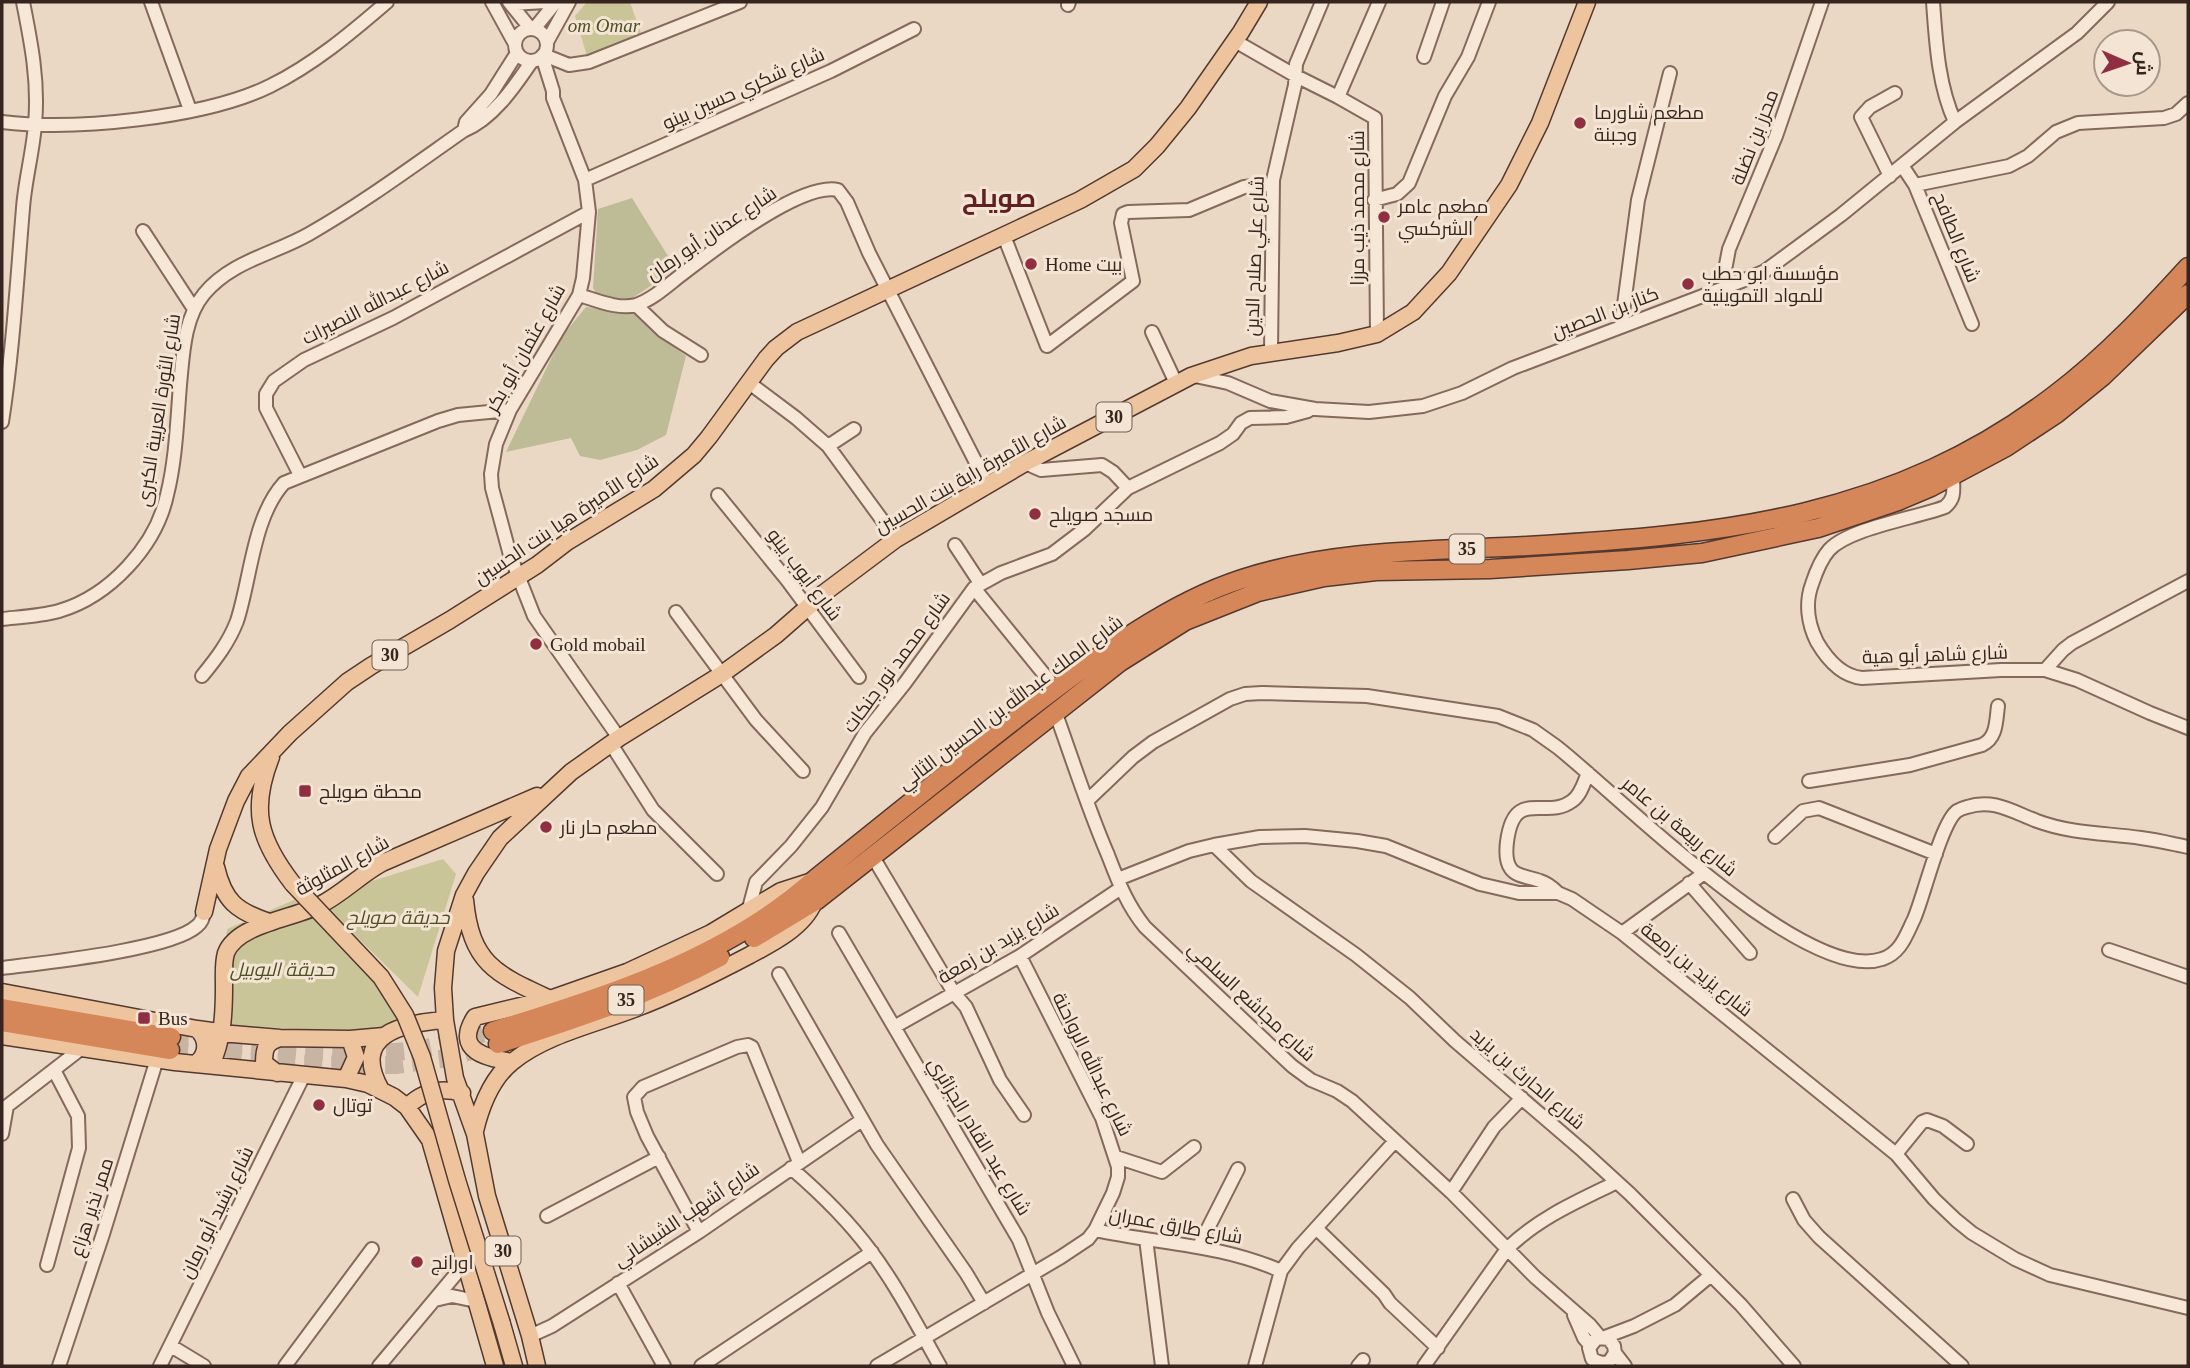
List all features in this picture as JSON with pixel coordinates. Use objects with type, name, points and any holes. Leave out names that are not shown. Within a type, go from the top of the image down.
[{"type":"highway","name":"شارع الملك عبدالله بن الحسين الثاني","points":[[2188,267],[2124,335],[2054,396],[2007,429],[1955,459],[1902,483],[1825,509],[1701,533],[1558,544],[1382,552],[1326,559],[1222,586],[1162,616],[1119,643],[972,753],[757,923],[697,955],[608,994],[495,1037],[611,1007],[749,942],[814,902],[1120,662],[1185,621],[1233,601],[1324,577],[1376,571],[1490,569],[1628,561],[1702,553],[1818,528],[1898,501],[1953,477],[2007,447],[2056,414],[2104,376],[2188,294]]},
{"type":"highway","points":[[2,1008],[166,1049]]},
{"type":"highway","points":[[2,1022],[166,1049]]},
{"type":"main road","name":"شارع الأميرة هيا بنت الحسين","points":[[204,912],[215,862],[229,819],[249,776],[274,749],[347,682],[518,578],[567,542],[654,489],[709,437],[776,348],[797,332],[1093,193],[1134,169],[1188,108],[1259,2]]},
{"type":"main road","name":"شارع الأميرة راية بنت الحسين","points":[[445,1020],[443,988],[446,951],[464,895],[481,864],[500,838],[549,791],[615,741],[722,674],[776,635],[824,593],[896,539],[1025,463],[1183,379],[1232,361],[1377,334],[1401,321],[1424,302],[1456,264],[1520,166],[1540,123],[1587,2]]},
{"type":"main road","points":[[274,749],[259,792],[259,813],[265,839],[275,861],[293,884],[381,977],[405,1014],[422,1057],[514,1366]]},
{"type":"main road","name":"شارع المثلوثة","points":[[204,1064],[216,1056],[222,1031],[226,953],[237,939],[269,922],[322,904],[370,870],[549,791]]},
{"type":"main road","points":[[215,862],[227,898],[249,914],[269,922]]},
{"type":"main road","points":[[512,1062],[488,1059],[475,1051],[469,1038],[471,1023],[475,1017],[550,999],[650,963],[712,933],[781,891],[812,882]]},
{"type":"main road","points":[[464,895],[467,924],[483,958],[512,982],[550,999]]},
{"type":"main road","points":[[475,1134],[487,1095],[512,1062],[533,1048],[684,989],[756,952],[802,921],[814,902]]},
{"type":"main road","points":[[2,992],[197,1029],[280,1038],[350,1039],[384,1035],[417,1024],[445,1020]]},
{"type":"main road","name":"30","points":[[445,1020],[459,1085],[475,1134],[496,1229],[537,1366]]},
{"type":"main road","points":[[197,1029],[206,1043],[204,1064]]},
{"type":"main road","points":[[2,1035],[82,1048],[166,1049],[204,1064],[346,1079],[381,1090],[407,1107],[419,1097],[433,1091],[449,1090],[459,1085]]},
{"type":"main road","points":[[381,1090],[371,1070],[370,1060],[372,1051],[384,1035]]},
{"type":"main road","points":[[277,1073],[264,1063],[264,1055],[270,1041],[280,1038]]},
{"type":"main road","points":[[346,1079],[356,1057],[350,1039]]},
{"type":"main road","name":"30","points":[[407,1107],[430,1140],[495,1366]]},
{"type":"street","points":[[2,422],[16,301],[23,201],[35,124],[34,63],[23,2]]},
{"type":"street","points":[[151,2],[190,110]]},
{"type":"street","points":[[2,122],[35,124],[122,120],[190,110],[240,98],[292,74],[361,25],[387,2]]},
{"type":"street","points":[[492,2],[523,59],[541,53],[571,59],[574,64],[593,60],[740,2]]},
{"type":"street","points":[[510,3],[545,2]]},
{"type":"street","points":[[516,48],[520,33],[532,29],[556,2]]},
{"type":"street","name":"شارع الثورة العربية الكبرى","points":[[2,619],[38,615],[80,603],[105,587],[145,545],[162,514],[167,495],[186,336],[194,309],[212,285],[229,272],[338,217],[463,131],[473,127],[494,109],[541,53],[569,2]]},
{"type":"street","name":"شارع علي صلاح الدين","points":[[1271,352],[1273,184],[1296,76],[1296,64],[1322,2]]},
{"type":"street","points":[[1338,97],[1379,2]]},
{"type":"street","points":[[1424,57],[1443,2]]},
{"type":"street","points":[[1374,200],[1394,195],[1409,183],[1445,96],[1468,57],[1489,2]]},
{"type":"street","name":"محرز بن نضلة","points":[[1729,286],[1725,270],[1729,249],[1776,136],[1822,2]]},
{"type":"street","points":[[1933,2],[1938,54],[1947,102],[1955,122]]},
{"type":"street","name":"كناز بن الحصين","points":[[1183,379],[1216,379],[1270,401],[1315,409],[1369,412],[1433,404],[1513,368],[1729,286],[1765,271],[1781,260],[1903,167],[1955,122],[2077,33],[2108,2]]},
{"type":"street","points":[[510,3],[532,29],[541,32],[541,53]]},
{"type":"street","name":"شارع شكري حسين بينو","points":[[586,180],[831,71],[914,29]]},
{"type":"street","name":"شارع محمد ذيب مرزا","points":[[1235,41],[1376,118],[1374,200],[1377,334]]},
{"type":"street","name":"شارع الثورة العربية الكبرى","points":[[463,131],[467,122],[491,94],[516,48]]},
{"type":"street","name":"شارع عثمان أبو بكر","points":[[541,53],[547,95],[553,97],[586,180],[589,212],[583,278],[579,295],[510,410],[496,444],[491,474],[492,488],[518,578],[534,616],[615,741],[653,810],[717,874]]},
{"type":"street","points":[[1621,327],[1638,200],[1670,73]]},
{"type":"street","points":[[1890,176],[1861,117],[1870,107],[1895,93]]},
{"type":"street","points":[[1915,185],[2009,166],[2028,156],[2056,132],[2077,123],[2164,118],[2176,114],[2188,103]]},
{"type":"street","name":"شارع الطافح","points":[[1903,167],[1915,185],[1972,324]]},
{"type":"street","points":[[1004,236],[1047,346],[1133,281],[1121,223],[1123,214],[1189,210],[1244,187],[1273,184]]},
{"type":"street","name":"شارع عدنان أبو رمان","points":[[579,295],[607,303],[636,305],[761,219],[807,195],[831,189],[842,193],[869,253],[988,486]]},
{"type":"street","name":"شارع عبدالله النصيرات","points":[[300,475],[266,408],[266,394],[274,381],[298,363],[393,318],[589,212]]},
{"type":"street","points":[[143,231],[194,309]]},
{"type":"street","points":[[2,300],[16,301]]},
{"type":"street","points":[[636,305],[663,331],[701,355]]},
{"type":"street","points":[[1152,332],[1183,379]]},
{"type":"street","points":[[1232,361],[1240,388]]},
{"type":"street","points":[[748,382],[828,446],[896,539]]},
{"type":"street","points":[[977,586],[1001,573],[1037,561],[1064,546],[1096,520],[1128,488],[1220,443],[1233,434],[1245,420],[1286,417],[1315,409]]},
{"type":"street","points":[[202,676],[221,652],[233,629],[268,506],[284,483],[438,421],[458,415],[510,410]]},
{"type":"street","points":[[828,446],[854,429]]},
{"type":"street","points":[[1025,463],[1041,470],[1102,465],[1114,472],[1128,488]]},
{"type":"street","name":"شارع شاهر أبو هية","points":[[1953,477],[1954,496],[1945,507],[1851,536],[1830,549],[1822,561],[1811,586],[1808,611],[1814,636],[1832,662],[1854,677],[2045,670],[2077,680],[2188,728]]},
{"type":"street","name":"شارع أيوب بينو","points":[[718,495],[780,571],[859,677]]},
{"type":"street","points":[[955,545],[977,586],[1056,689]]},
{"type":"street","points":[[2045,670],[2072,643],[2188,581]]},
{"type":"street","name":"شارع محمد نور جنكات","points":[[748,912],[758,879],[791,846],[822,807],[866,733],[977,586]]},
{"type":"street","points":[[2176,587],[2188,594]]},
{"type":"street","points":[[676,612],[756,720],[803,771]]},
{"type":"street","name":"شارع ربيعة بن عامر","points":[[1087,801],[1133,757],[1153,742],[1230,699],[1253,693],[1367,696],[1498,716],[1533,730],[1588,773],[1703,874],[1764,918],[1829,953],[1859,961],[1886,957],[1901,945],[1922,900],[1945,830],[1957,811],[1969,806],[1997,804],[2070,831],[2141,838],[2188,847]]},
{"type":"street","points":[[1809,781],[1910,765],[1982,745],[1989,742],[1994,734],[1998,706]]},
{"type":"street","name":"شارع مجاشع السلمي","points":[[1056,714],[1119,884],[1133,912],[1154,936],[1292,1066],[1311,1080],[1352,1101],[1451,1192],[1507,1249],[1590,1325],[1602,1355],[1625,1366]]},
{"type":"street","points":[[1558,893],[1542,881],[1512,871],[1506,851],[1511,822],[1520,811],[1555,807],[1574,800],[1588,773]]},
{"type":"street","points":[[1775,837],[1803,811],[1819,808],[1936,855]]},
{"type":"street","name":"شارع يزيد بن زمعة","points":[[894,1027],[1020,956],[1119,884],[1189,851],[1260,837],[1286,836],[1326,837],[1386,846],[1493,888],[1518,893],[1558,893],[1572,899],[1622,933],[1896,1154],[1934,1199],[1972,1233],[2050,1275],[2188,1308]]},
{"type":"street","name":"شارع الحارث بن يزيد","points":[[1214,845],[1251,881],[1356,955],[1410,999],[1617,1182],[1741,1305],[1794,1366]]},
{"type":"street","points":[[873,857],[954,993],[966,1007],[1000,1080],[1024,1115]]},
{"type":"street","points":[[1622,933],[1703,874]]},
{"type":"street","points":[[1689,883],[1750,953]]},
{"type":"street","points":[[2,968],[153,944],[195,928],[204,912]]},
{"type":"street","name":"شارع عبد القادر الجزائري","points":[[839,933],[1019,1240],[1048,1313],[1074,1366]]},
{"type":"street","points":[[2109,950],[2188,977]]},
{"type":"street","name":"شارع عبدالله الرواحنة","points":[[1020,956],[1102,1118],[1116,1157],[1118,1177],[1095,1230]]},
{"type":"street","points":[[779,974],[862,1120],[966,1273],[984,1304]]},
{"type":"street","points":[[699,1232],[636,1112],[634,1097],[643,1087],[737,1047],[748,1045],[755,1051],[795,1165],[872,1252],[940,1366]]},
{"type":"street","points":[[2,1134],[4,1108],[82,1048]]},
{"type":"street","name":"ممر نذير هزاع","points":[[59,1366],[166,1049]]},
{"type":"street","points":[[47,1265],[79,1148],[78,1116],[54,1070]]},
{"type":"street","name":"شارع رشيد أبو رمان","points":[[160,1366],[304,1075]]},
{"type":"street","points":[[1451,1192],[1494,1127],[1522,1098]]},
{"type":"street","name":"شارع أشهب الشيشاني","points":[[530,1336],[552,1326],[699,1232],[862,1120]]},
{"type":"street","points":[[1896,1154],[1922,1122],[1927,1120],[1943,1126],[1967,1144]]},
{"type":"street","points":[[1255,1366],[1281,1271],[1395,1141]]},
{"type":"street","points":[[1116,1157],[1162,1172],[1194,1147]]},
{"type":"street","points":[[547,1216],[659,1157]]},
{"type":"street","points":[[1199,1246],[1238,1169]]},
{"type":"street","points":[[1424,1366],[1507,1249],[1519,1237],[1540,1221],[1617,1182]]},
{"type":"street","points":[[1793,1199],[1804,1220],[1819,1237],[1962,1366]]},
{"type":"street","points":[[1316,1228],[1437,1348]]},
{"type":"street","name":"شارع طارق عمران","points":[[877,1366],[1077,1247],[1095,1230],[1245,1256],[1281,1271]]},
{"type":"street","points":[[1146,1239],[1163,1366]]},
{"type":"street","points":[[285,1366],[372,1249]]},
{"type":"street","points":[[701,1366],[872,1252]]},
{"type":"street","points":[[379,1366],[466,1262]]},
{"type":"street","points":[[1602,1355],[1634,1326],[1675,1305],[1712,1275]]},
{"type":"street","points":[[618,1283],[664,1366]]},
{"type":"street","points":[[435,1300],[452,1296],[476,1301]]},
{"type":"street","points":[[171,1346],[204,1366]]},
{"type":"green space","name":"om Omar","points":[[587,2],[630,2],[641,33],[587,56],[575,16]]},
{"type":"green space","name":"حديقة صويلح","points":[[443,859],[456,874],[418,997],[317,898]]},
{"type":"green space","name":"حديقة اليوبيل","points":[[294,900],[367,971],[400,1022],[367,1034],[230,1025],[219,1019],[227,929]]},
{"type":"shaded area","points":[[632,198],[676,269],[631,299],[598,296],[593,288],[598,209]]},
{"type":"shaded area","points":[[586,307],[640,314],[663,339],[686,356],[666,435],[637,450],[600,460],[580,456],[571,438],[506,452],[562,336]]},
{"type":"tunnel","points":[[171,1037],[292,1051],[353,1054],[414,1050],[493,1031]]},
{"type":"tunnel","points":[[170,1050],[288,1064],[396,1065],[441,1059],[498,1044]]},
{"type":"place","name":"مطعم شاورما وجبنة","points":[[1580,123]]},
{"type":"place","name":"مطعم عامر الشركسي","points":[[1384,217]]},
{"type":"place","name":"Home بيت","points":[[1031,264]]},
{"type":"place","name":"مؤسسة ابو حطب للمواد التموينية","points":[[1688,284]]},
{"type":"place","name":"مسجد صويلح","points":[[1035,514]]},
{"type":"place","name":"Gold mobail","points":[[536,644]]},
{"type":"place","name":"محطة صويلح","points":[[305,791]]},
{"type":"place","name":"مطعم حار نار","points":[[546,827]]},
{"type":"place","name":"Bus","points":[[144,1018]]},
{"type":"place","name":"توتال","points":[[319,1105]]},
{"type":"place","name":"اورانج","points":[[417,1262]]},
{"type":"district","name":"صويلح","points":[[999,198]]}]
